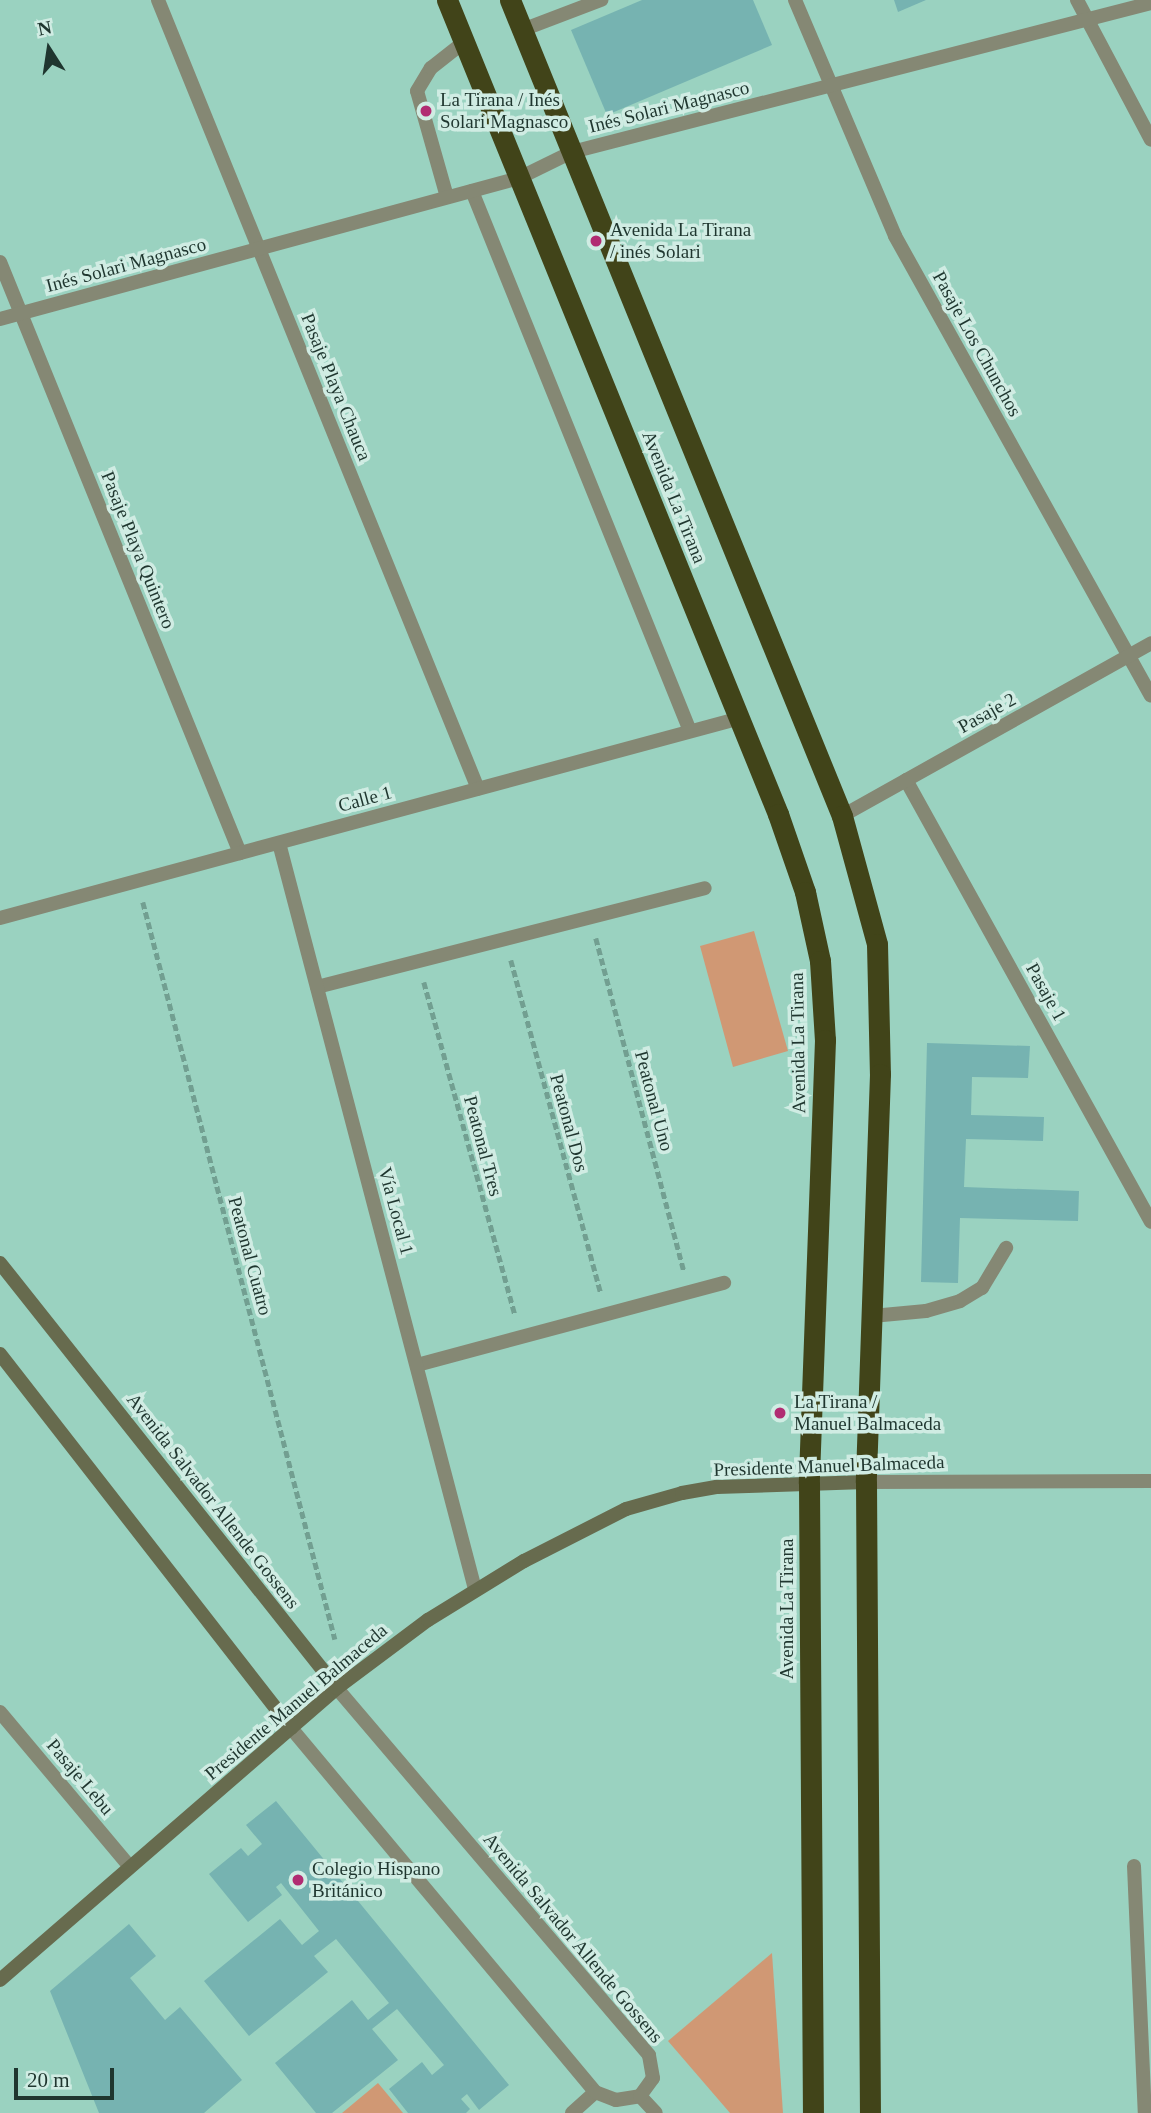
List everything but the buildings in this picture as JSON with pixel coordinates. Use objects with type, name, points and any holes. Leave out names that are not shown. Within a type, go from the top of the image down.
[{"type":"highway","name":"Avenida La Tirana","points":[[447,0],[740,718],[805,891],[824,996],[809,1483],[813,2113]]},
{"type":"highway","name":"Avenida La Tirana","points":[[510,0],[842,816],[869,905],[880,980],[866,1482],[870,2113]]},
{"type":"street","name":"Pasaje Playa Chauca","points":[[158,0],[478,789]]},
{"type":"street","points":[[523,30],[601,0]]},
{"type":"street","name":"Pasaje Los Chunchos","points":[[795,0],[895,236],[1151,696]]},
{"type":"street","points":[[1077,0],[1085,20],[1151,139]]},
{"type":"street","name":"Inés Solari Magnasco","points":[[0,319],[519,178],[572,152],[1151,3]]},
{"type":"street","points":[[447,197],[417,91],[431,68],[464,42]]},
{"type":"street","points":[[472,191],[690,731]]},
{"type":"street","name":"Pasaje Playa Quintero","points":[[0,262],[240,853]]},
{"type":"street","name":"Pasaje 2","points":[[842,816],[1151,643]]},
{"type":"street","name":"Calle 1","points":[[0,918],[740,718]]},
{"type":"street","name":"Pasaje 1","points":[[906,780],[1151,1222]]},
{"type":"street","name":"Vía Local 1","points":[[279,842],[475,1589]]},
{"type":"street","points":[[317,987],[705,888]]},
{"type":"street","points":[[872,1316],[926,1311],[960,1301],[982,1288],[1006,1248]]},
{"type":"street","name":"Avenida Salvador Allende Gossens","points":[[0,1263],[337,1688],[649,2056],[653,2078],[640,2096]]},
{"type":"street","points":[[417,1365],[724,1283]]},
{"type":"street","points":[[0,1354],[291,1728],[595,2092],[616,2100],[640,2096],[656,2113]]},
{"type":"street","name":"Presidente Manuel Balmaceda","points":[[0,1980],[337,1688],[475,1589],[574,1534],[654,1500],[717,1487],[866,1482],[1151,1481]]},
{"type":"street","name":"Pasaje Lebu","points":[[0,1712],[130,1867]]},
{"type":"street","points":[[1134,1866],[1147,2103]]},
{"type":"street","points":[[572,2113],[595,2092]]},
{"type":"path","name":"Peatonal Cuatro","points":[[137,881],[335,1639]]},
{"type":"path","name":"Peatonal Uno","points":[[591,917],[690,1292]]},
{"type":"path","name":"Peatonal Dos","points":[[506,939],[606,1314]]},
{"type":"path","name":"Peatonal Tres","points":[[418,961],[521,1338]]},
{"type":"shaded area","points":[[754,931],[788,1051],[733,1067],[700,946]]},
{"type":"shaded area","points":[[772,1953],[783,2113],[730,2113],[668,2041]]},
{"type":"shaded area","points":[[378,2083],[403,2113],[342,2113]]},
{"type":"place","name":"La Tirana / Inés Solari Magnasco","points":[[426,111]]},
{"type":"place","name":"Avenida La Tirana / inés Solari","points":[[596,241]]},
{"type":"place","name":"La Tirana / Manuel Balmaceda","points":[[780,1413]]},
{"type":"place","name":"Colegio Hispano Británico","points":[[298,1880]]}]
